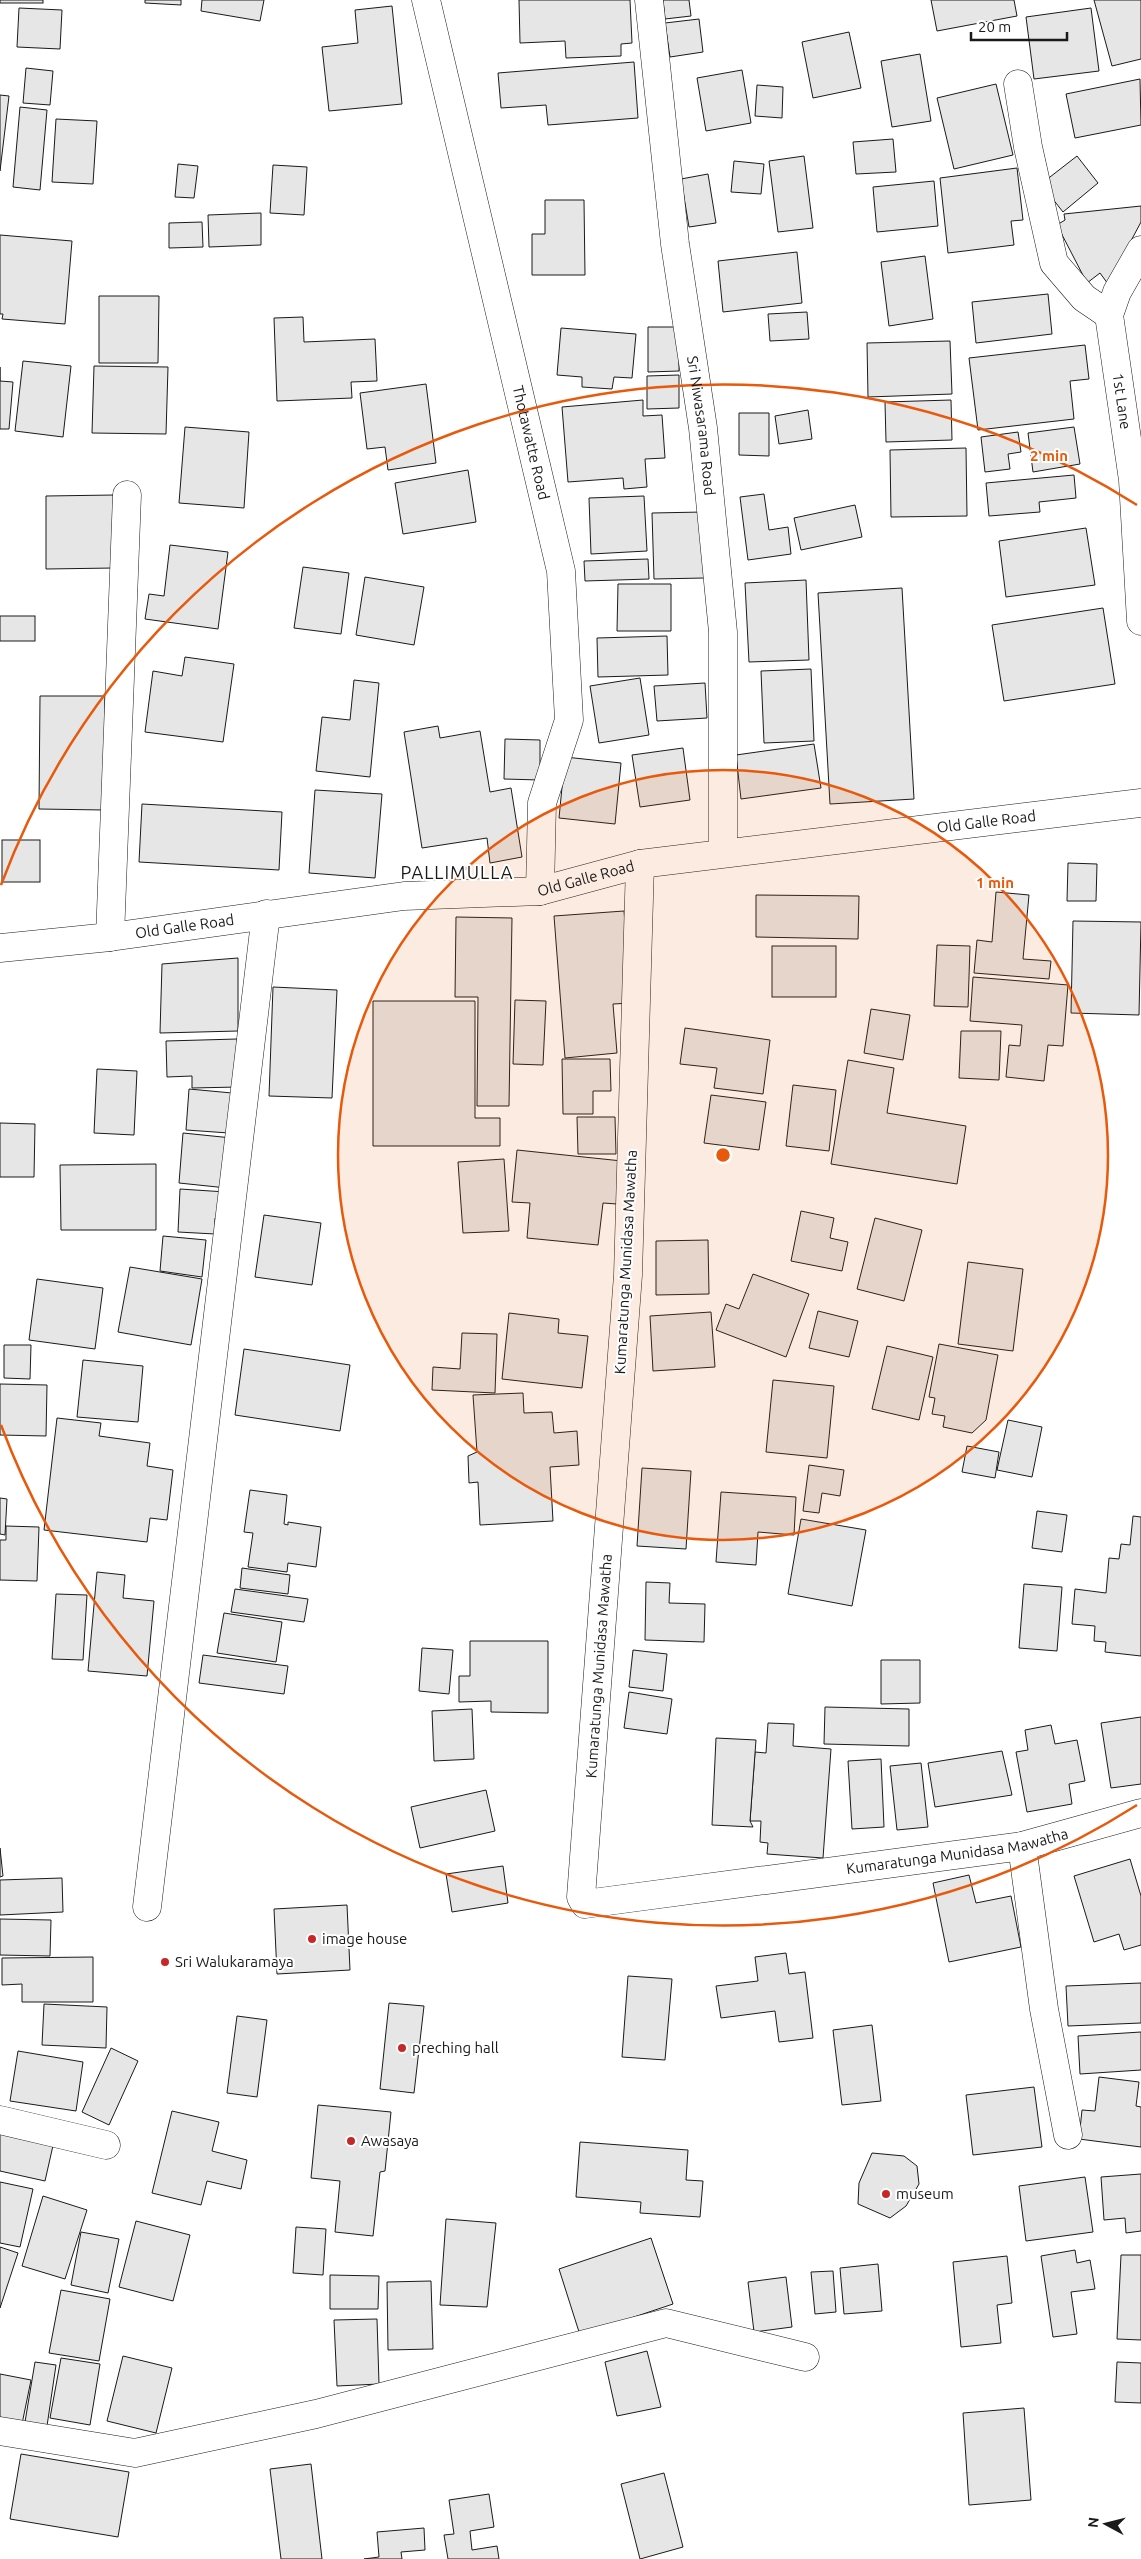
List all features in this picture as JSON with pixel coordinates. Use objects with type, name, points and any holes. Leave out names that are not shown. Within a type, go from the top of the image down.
[{"type":"main road","name":"Thotawatte Road","points":[[426,0],[497,292],[561,571],[569,720],[542,803],[540,891]]},
{"type":"main road","name":"Sri Niwasarama Road","points":[[649,0],[675,244],[703,428],[723,632],[723,852]]},
{"type":"main road","points":[[1018,84],[1028,147],[1054,263],[1084,298],[1109,315]]},
{"type":"main road","name":"1st Lane","points":[[1141,250],[1116,292],[1109,315],[1133,480],[1141,621]]},
{"type":"main road","points":[[110,937],[126,495]]},
{"type":"main road","name":"Old Galle Road","points":[[0,948],[110,937],[404,896],[540,891],[640,864],[723,852],[1141,803]]},
{"type":"main road","name":"Kumaratunga Munidasa Mawatha","points":[[640,864],[628,1275],[581,1897],[585,1904],[1022,1846],[1141,1813]]},
{"type":"main road","points":[[148,1908],[266,914]]},
{"type":"main road","points":[[1022,1846],[1044,2009],[1068,2135]]},
{"type":"main road","points":[[0,2120],[106,2145]]},
{"type":"main road","points":[[0,2431],[135,2453],[316,2414],[666,2323],[805,2357]]},
{"type":"building","points":[[0,0],[43,0],[43,3],[0,3]]},
{"type":"building","points":[[145,0],[181,0],[181,5],[145,3]]},
{"type":"building","points":[[202,0],[264,0],[260,21],[201,11]]},
{"type":"building","points":[[519,0],[630,0],[632,43],[621,44],[621,56],[566,58],[565,41],[520,43]]},
{"type":"building","points":[[663,0],[689,0],[691,16],[665,19]]},
{"type":"building","points":[[931,0],[1014,0],[1017,16],[937,31]]},
{"type":"building","points":[[1094,0],[1141,0],[1141,59],[1112,66]]},
{"type":"building","points":[[392,6],[402,104],[329,111],[322,47],[358,43],[355,10]]},
{"type":"building","points":[[19,8],[62,10],[60,49],[17,47]]},
{"type":"building","points":[[1091,8],[1099,71],[1034,79],[1026,17]]},
{"type":"building","points":[[699,19],[703,52],[670,57],[665,23]]},
{"type":"building","points":[[849,32],[861,88],[813,98],[802,42]]},
{"type":"building","points":[[920,54],[931,121],[892,127],[881,61]]},
{"type":"building","points":[[634,62],[638,118],[548,125],[546,105],[501,108],[498,73]]},
{"type":"building","points":[[26,68],[53,71],[50,105],[23,103]]},
{"type":"building","points":[[742,70],[751,123],[706,131],[697,78]]},
{"type":"building","points":[[1140,79],[1141,125],[1075,138],[1066,94]]},
{"type":"building","points":[[996,84],[1013,155],[954,169],[937,98]]},
{"type":"building","points":[[757,85],[783,87],[782,118],[755,116]]},
{"type":"building","points":[[0,95],[9,96],[0,171]]},
{"type":"building","points":[[20,107],[47,110],[40,190],[13,187]]},
{"type":"building","points":[[56,119],[97,121],[93,184],[52,182]]},
{"type":"building","points":[[893,139],[896,172],[856,174],[853,142]]},
{"type":"building","points":[[804,156],[813,228],[778,232],[769,161]]},
{"type":"building","points":[[1077,156],[1098,183],[1063,212],[1041,184]]},
{"type":"building","points":[[734,161],[764,164],[761,194],[731,192]]},
{"type":"building","points":[[178,164],[198,166],[194,198],[175,197]]},
{"type":"building","points":[[273,165],[307,167],[304,215],[270,213]]},
{"type":"building","points":[[1017,168],[1023,220],[1011,221],[1014,245],[948,253],[940,178]]},
{"type":"building","points":[[708,174],[716,223],[689,227],[681,179]]},
{"type":"building","points":[[934,181],[938,226],[877,232],[873,187]]},
{"type":"building","points":[[545,200],[584,200],[585,275],[532,275],[532,234],[545,234]]},
{"type":"building","points":[[1141,206],[1141,222],[1108,284],[1100,273],[1087,283],[1057,225],[1065,220],[1064,214]]},
{"type":"building","points":[[261,213],[261,245],[209,247],[208,215]]},
{"type":"building","points":[[202,222],[203,247],[169,248],[169,223]]},
{"type":"building","points":[[0,235],[72,241],[65,324],[2,319],[3,314],[0,314]]},
{"type":"building","points":[[797,252],[802,303],[723,312],[718,261]]},
{"type":"building","points":[[925,256],[933,319],[889,326],[881,262]]},
{"type":"building","points":[[1048,294],[1052,334],[976,343],[972,302]]},
{"type":"building","points":[[99,296],[159,296],[158,363],[99,363]]},
{"type":"building","points":[[807,312],[809,339],[770,341],[768,314]]},
{"type":"building","points":[[303,317],[304,342],[375,339],[377,381],[351,382],[352,398],[277,401],[274,318]]},
{"type":"building","points":[[648,327],[679,327],[679,371],[648,372]]},
{"type":"building","points":[[561,328],[636,334],[632,378],[614,377],[612,389],[582,387],[582,377],[557,375]]},
{"type":"building","points":[[950,341],[952,394],[868,397],[867,343]]},
{"type":"building","points":[[1085,345],[1089,379],[1070,381],[1074,419],[978,430],[969,358]]},
{"type":"building","points":[[23,361],[71,366],[63,437],[15,431]]},
{"type":"building","points":[[94,366],[168,367],[166,434],[92,433]]},
{"type":"building","points":[[679,375],[679,408],[647,409],[647,376]]},
{"type":"building","points":[[0,381],[13,382],[9,429],[0,429]]},
{"type":"building","points":[[426,384],[436,463],[388,470],[385,447],[367,449],[360,393]]},
{"type":"building","points":[[643,400],[643,416],[662,415],[665,458],[645,459],[647,487],[624,489],[623,478],[568,482],[562,407]]},
{"type":"building","points":[[951,400],[952,440],[886,442],[885,402]]},
{"type":"building","points":[[808,410],[812,439],[779,444],[775,416]]},
{"type":"building","points":[[739,413],[769,413],[769,456],[739,455]]},
{"type":"building","points":[[185,427],[249,432],[244,508],[179,503]]},
{"type":"building","points":[[1074,427],[1080,464],[1033,472],[1028,433]]},
{"type":"building","points":[[1018,432],[1021,452],[1008,454],[1010,469],[985,472],[981,437]]},
{"type":"building","points":[[966,448],[967,516],[891,517],[890,450]]},
{"type":"building","points":[[468,470],[476,522],[403,534],[395,483]]},
{"type":"building","points":[[1074,475],[1076,498],[1039,502],[1040,512],[989,516],[986,483]]},
{"type":"building","points":[[764,494],[769,530],[788,527],[791,554],[748,560],[740,497]]},
{"type":"building","points":[[114,495],[114,568],[46,569],[46,496]]},
{"type":"building","points":[[644,496],[647,551],[591,554],[589,498]]},
{"type":"building","points":[[855,505],[862,537],[801,550],[794,518]]},
{"type":"building","points":[[703,512],[704,578],[654,579],[652,513]]},
{"type":"building","points":[[1086,528],[1095,585],[1006,597],[999,541]]},
{"type":"building","points":[[170,545],[228,552],[218,629],[145,619],[149,594],[164,596]]},
{"type":"building","points":[[648,559],[649,579],[585,581],[584,561]]},
{"type":"building","points":[[303,567],[349,573],[341,634],[294,628]]},
{"type":"building","points":[[365,577],[424,587],[414,645],[356,635]]},
{"type":"building","points":[[806,580],[809,660],[749,662],[745,583]]},
{"type":"building","points":[[618,584],[671,584],[671,631],[617,631]]},
{"type":"building","points":[[902,588],[914,799],[830,804],[818,593]]},
{"type":"building","points":[[1103,608],[1115,684],[1004,701],[992,625]]},
{"type":"building","points":[[0,616],[35,616],[35,641],[0,641]]},
{"type":"building","points":[[667,636],[668,675],[598,677],[597,638]]},
{"type":"building","points":[[185,657],[234,664],[223,742],[145,732],[153,671],[182,676]]},
{"type":"building","points":[[811,669],[814,741],[764,743],[761,671]]},
{"type":"building","points":[[640,678],[649,735],[599,743],[590,686]]},
{"type":"building","points":[[354,680],[379,683],[370,777],[316,771],[322,717],[350,720]]},
{"type":"building","points":[[705,683],[707,718],[657,721],[654,686]]},
{"type":"building","points":[[40,696],[105,696],[104,810],[39,809]]},
{"type":"building","points":[[438,726],[440,738],[480,731],[490,792],[511,788],[522,857],[490,863],[487,838],[422,848],[404,732]]},
{"type":"building","points":[[505,739],[540,740],[540,780],[504,779]]},
{"type":"building","points":[[814,744],[821,788],[741,799],[736,755]]},
{"type":"building","points":[[683,748],[690,800],[640,807],[632,755]]},
{"type":"building","points":[[565,757],[621,763],[615,824],[559,818]]},
{"type":"building","points":[[315,790],[382,794],[375,878],[309,873]]},
{"type":"building","points":[[142,804],[282,812],[279,870],[139,862]]},
{"type":"building","points":[[2,840],[40,840],[40,882],[2,882]]},
{"type":"building","points":[[1068,863],[1097,864],[1096,901],[1067,901]]},
{"type":"building","points":[[996,892],[1029,895],[1023,959],[1051,961],[1049,979],[974,973],[977,940],[992,942]]},
{"type":"building","points":[[756,895],[859,896],[858,939],[756,937]]},
{"type":"building","points":[[624,911],[631,1003],[613,1004],[617,1053],[565,1058],[554,916]]},
{"type":"building","points":[[456,917],[512,918],[509,1106],[477,1106],[478,997],[455,997]]},
{"type":"building","points":[[1073,921],[1141,922],[1139,1015],[1071,1013]]},
{"type":"building","points":[[937,945],[970,946],[968,1007],[934,1006]]},
{"type":"building","points":[[772,946],[836,946],[836,997],[772,997]]},
{"type":"building","points":[[238,958],[238,1031],[160,1033],[162,964]]},
{"type":"building","points":[[973,977],[1068,985],[1063,1046],[1048,1045],[1044,1081],[1006,1077],[1009,1045],[1020,1046],[1022,1025],[970,1021]]},
{"type":"building","points":[[273,987],[337,990],[332,1098],[269,1096]]},
{"type":"building","points":[[515,1000],[546,1001],[543,1065],[513,1064]]},
{"type":"building","points":[[373,1001],[475,1001],[475,1118],[500,1118],[500,1146],[373,1146]]},
{"type":"building","points":[[871,1009],[910,1015],[903,1060],[864,1053]]},
{"type":"building","points":[[685,1028],[770,1040],[763,1094],[714,1088],[717,1068],[680,1064]]},
{"type":"building","points":[[961,1031],[1001,1031],[999,1080],[959,1078]]},
{"type":"building","points":[[237,1039],[238,1087],[192,1088],[192,1076],[167,1077],[166,1041]]},
{"type":"building","points":[[562,1059],[610,1059],[611,1091],[593,1091],[593,1114],[563,1114]]},
{"type":"building","points":[[848,1060],[894,1068],[887,1113],[966,1126],[957,1184],[831,1164]]},
{"type":"building","points":[[97,1069],[137,1071],[134,1135],[94,1133]]},
{"type":"building","points":[[793,1085],[836,1090],[829,1151],[786,1146]]},
{"type":"building","points":[[189,1089],[232,1093],[229,1133],[186,1130]]},
{"type":"building","points":[[711,1095],[766,1102],[759,1150],[704,1143]]},
{"type":"building","points":[[577,1117],[615,1117],[616,1154],[578,1154]]},
{"type":"building","points":[[0,1123],[35,1124],[34,1177],[0,1177]]},
{"type":"building","points":[[183,1133],[232,1138],[227,1188],[179,1183]]},
{"type":"building","points":[[517,1150],[622,1161],[617,1204],[603,1203],[598,1245],[527,1238],[530,1203],[512,1202]]},
{"type":"building","points":[[504,1159],[509,1231],[463,1233],[458,1162]]},
{"type":"building","points":[[156,1164],[156,1230],[61,1230],[60,1165]]},
{"type":"building","points":[[180,1189],[226,1192],[224,1219],[215,1218],[215,1234],[178,1232]]},
{"type":"building","points":[[801,1211],[834,1218],[830,1238],[848,1242],[842,1271],[791,1261]]},
{"type":"building","points":[[264,1215],[321,1223],[312,1285],[255,1277]]},
{"type":"building","points":[[875,1218],[922,1230],[904,1301],[857,1289]]},
{"type":"building","points":[[163,1236],[206,1240],[202,1277],[160,1271]]},
{"type":"building","points":[[708,1240],[709,1294],[656,1295],[656,1241]]},
{"type":"building","points":[[968,1262],[1023,1269],[1013,1351],[958,1344]]},
{"type":"building","points":[[130,1267],[202,1279],[191,1345],[118,1332]]},
{"type":"building","points":[[753,1274],[809,1294],[786,1357],[716,1330],[726,1304],[739,1309]]},
{"type":"building","points":[[37,1279],[103,1288],[95,1349],[29,1340]]},
{"type":"building","points":[[818,1311],[858,1321],[849,1357],[809,1348]]},
{"type":"building","points":[[711,1312],[715,1367],[653,1371],[650,1316]]},
{"type":"building","points":[[509,1313],[559,1319],[558,1333],[588,1336],[582,1388],[502,1379]]},
{"type":"building","points":[[462,1333],[497,1334],[495,1393],[432,1390],[433,1367],[460,1369]]},
{"type":"building","points":[[939,1344],[998,1355],[986,1420],[972,1433],[943,1427],[945,1416],[932,1414],[935,1398],[929,1397]]},
{"type":"building","points":[[4,1345],[31,1345],[30,1379],[4,1378]]},
{"type":"building","points":[[887,1346],[933,1357],[919,1420],[872,1409]]},
{"type":"building","points":[[244,1349],[350,1365],[340,1431],[235,1415]]},
{"type":"building","points":[[83,1360],[143,1366],[138,1422],[77,1417]]},
{"type":"building","points":[[773,1380],[834,1386],[827,1458],[766,1452]]},
{"type":"building","points":[[0,1384],[47,1385],[46,1436],[0,1435]]},
{"type":"building","points":[[523,1393],[524,1413],[552,1412],[554,1433],[577,1431],[579,1465],[550,1467],[553,1521],[480,1525],[478,1482],[469,1483],[468,1456],[477,1452],[473,1395]]},
{"type":"building","points":[[57,1418],[101,1423],[99,1436],[150,1443],[147,1466],[173,1470],[167,1520],[150,1518],[147,1542],[44,1530]]},
{"type":"building","points":[[1008,1420],[1042,1427],[1032,1477],[997,1470]]},
{"type":"building","points":[[967,1446],[999,1452],[995,1478],[962,1472]]},
{"type":"building","points":[[809,1465],[844,1470],[840,1496],[822,1493],[819,1513],[803,1511]]},
{"type":"building","points":[[642,1468],[691,1471],[686,1549],[637,1546]]},
{"type":"building","points":[[250,1490],[287,1495],[284,1524],[288,1525],[288,1522],[321,1527],[316,1567],[288,1563],[287,1572],[248,1567],[253,1533],[244,1532]]},
{"type":"building","points":[[721,1492],[796,1497],[794,1535],[758,1532],[756,1565],[716,1562]]},
{"type":"building","points":[[0,1498],[7,1499],[5,1535],[0,1534]]},
{"type":"building","points":[[1037,1511],[1067,1515],[1062,1552],[1032,1548]]},
{"type":"building","points":[[1133,1516],[1141,1517],[1141,1656],[1105,1652],[1106,1642],[1094,1641],[1095,1626],[1072,1624],[1075,1589],[1106,1593],[1109,1558],[1119,1559],[1121,1544],[1130,1545]]},
{"type":"building","points":[[801,1519],[866,1530],[852,1606],[788,1594]]},
{"type":"building","points":[[6,1526],[39,1527],[37,1581],[0,1580],[0,1540],[6,1540]]},
{"type":"building","points":[[242,1568],[290,1575],[288,1594],[240,1588]]},
{"type":"building","points":[[97,1572],[125,1575],[123,1598],[154,1601],[147,1676],[88,1671]]},
{"type":"building","points":[[646,1582],[670,1583],[669,1603],[705,1604],[704,1642],[645,1640]]},
{"type":"building","points":[[1024,1584],[1062,1587],[1057,1651],[1019,1648]]},
{"type":"building","points":[[235,1589],[308,1599],[304,1622],[231,1612]]},
{"type":"building","points":[[56,1594],[87,1595],[83,1660],[52,1659]]},
{"type":"building","points":[[224,1613],[282,1622],[276,1662],[217,1653]]},
{"type":"building","points":[[470,1641],[548,1641],[548,1713],[491,1712],[491,1701],[459,1702],[459,1676],[470,1676]]},
{"type":"building","points":[[422,1648],[453,1650],[449,1694],[419,1691]]},
{"type":"building","points":[[633,1650],[667,1654],[663,1691],[629,1687]]},
{"type":"building","points":[[203,1655],[288,1666],[284,1694],[199,1683]]},
{"type":"building","points":[[881,1660],[920,1660],[920,1703],[881,1704]]},
{"type":"building","points":[[629,1692],[672,1699],[667,1734],[624,1728]]},
{"type":"building","points":[[825,1707],[909,1709],[909,1746],[824,1744]]},
{"type":"building","points":[[472,1709],[474,1759],[434,1761],[432,1711]]},
{"type":"building","points":[[1141,1717],[1141,1784],[1111,1788],[1101,1723]]},
{"type":"building","points":[[768,1723],[794,1724],[793,1746],[831,1749],[823,1858],[767,1854],[768,1843],[760,1842],[761,1821],[750,1821],[755,1752],[766,1753]]},
{"type":"building","points":[[1051,1725],[1055,1744],[1077,1740],[1085,1781],[1069,1784],[1072,1804],[1027,1812],[1016,1752],[1028,1750],[1025,1730]]},
{"type":"building","points":[[716,1738],[756,1740],[750,1821],[753,1827],[712,1825]]},
{"type":"building","points":[[1002,1751],[1012,1795],[935,1807],[928,1763]]},
{"type":"building","points":[[881,1759],[884,1827],[852,1829],[848,1761]]},
{"type":"building","points":[[921,1763],[928,1827],[897,1830],[890,1766]]},
{"type":"building","points":[[486,1790],[495,1831],[420,1848],[411,1807]]},
{"type":"building","points":[[0,1848],[3,1876],[0,1877]]},
{"type":"building","points":[[1130,1859],[1141,1896],[1141,1945],[1124,1950],[1119,1934],[1094,1942],[1074,1876]]},
{"type":"building","points":[[503,1866],[508,1903],[452,1912],[446,1874]]},
{"type":"building","points":[[969,1875],[976,1903],[1011,1896],[1021,1947],[949,1962],[933,1883]]},
{"type":"building","points":[[62,1878],[63,1912],[0,1915],[0,1880]]},
{"type":"building","name":"image house","points":[[347,1905],[350,1970],[277,1974],[274,1909]]},
{"type":"building","points":[[0,1919],[51,1920],[50,1956],[0,1955]]},
{"type":"building","points":[[786,1953],[789,1974],[805,1972],[813,2038],[779,2042],[775,2011],[721,2018],[716,1986],[758,1981],[755,1957]]},
{"type":"building","points":[[93,1957],[93,2002],[22,2002],[22,1984],[2,1985],[2,1958]]},
{"type":"building","points":[[628,1976],[672,1979],[665,2060],[622,2057]]},
{"type":"building","points":[[1141,1983],[1141,2023],[1068,2026],[1066,1986]]},
{"type":"building","name":"preching hall","points":[[389,2003],[424,2006],[414,2093],[380,2089]]},
{"type":"building","points":[[44,2004],[107,2007],[106,2048],[42,2045]]},
{"type":"building","points":[[237,2016],[267,2020],[257,2097],[227,2093]]},
{"type":"building","points":[[872,2025],[881,2101],[842,2105],[833,2030]]},
{"type":"building","points":[[1141,2032],[1141,2070],[1080,2074],[1078,2036]]},
{"type":"building","points":[[111,2048],[138,2061],[109,2125],[82,2112]]},
{"type":"building","points":[[18,2051],[83,2062],[76,2111],[10,2101]]},
{"type":"building","points":[[1099,2077],[1139,2082],[1136,2106],[1141,2107],[1141,2147],[1079,2139],[1082,2110],[1095,2111]]},
{"type":"building","points":[[1034,2087],[1042,2147],[973,2155],[966,2095]]},
{"type":"building","name":"Awasaya","points":[[318,2105],[391,2112],[385,2171],[380,2172],[373,2236],[335,2232],[340,2181],[311,2178]]},
{"type":"building","points":[[172,2111],[219,2122],[212,2151],[247,2160],[241,2189],[207,2181],[201,2205],[152,2193]]},
{"type":"building","points":[[0,2128],[54,2141],[45,2181],[0,2171]]},
{"type":"building","points":[[580,2142],[688,2150],[686,2180],[703,2181],[700,2217],[640,2213],[641,2202],[576,2197]]},
{"type":"building","name":"museum","points":[[872,2153],[904,2156],[917,2166],[919,2184],[906,2206],[890,2218],[858,2204],[859,2183]]},
{"type":"building","points":[[1141,2174],[1141,2231],[1126,2233],[1125,2218],[1104,2220],[1101,2177]]},
{"type":"building","points":[[1085,2177],[1093,2232],[1026,2241],[1019,2186]]},
{"type":"building","points":[[0,2182],[33,2189],[20,2247],[0,2243]]},
{"type":"building","points":[[43,2196],[87,2210],[65,2279],[22,2266]]},
{"type":"building","points":[[446,2219],[496,2223],[487,2307],[440,2305]]},
{"type":"building","points":[[136,2221],[190,2235],[173,2301],[119,2287]]},
{"type":"building","points":[[296,2227],[326,2229],[323,2275],[293,2273]]},
{"type":"building","points":[[81,2232],[119,2239],[108,2293],[71,2285]]},
{"type":"building","points":[[651,2238],[673,2304],[580,2335],[559,2269]]},
{"type":"building","points":[[0,2247],[18,2253],[0,2308]]},
{"type":"building","points":[[1075,2250],[1077,2263],[1090,2260],[1095,2289],[1071,2292],[1077,2334],[1053,2337],[1041,2256]]},
{"type":"building","points":[[1121,2255],[1141,2255],[1141,2340],[1117,2339]]},
{"type":"building","points":[[1007,2256],[1012,2303],[997,2305],[1001,2343],[961,2347],[953,2262]]},
{"type":"building","points":[[878,2264],[882,2311],[844,2314],[840,2268]]},
{"type":"building","points":[[833,2271],[836,2312],[815,2314],[811,2272]]},
{"type":"building","points":[[330,2275],[379,2276],[378,2309],[330,2309]]},
{"type":"building","points":[[786,2277],[792,2327],[754,2332],[748,2282]]},
{"type":"building","points":[[431,2281],[433,2349],[388,2350],[387,2282]]},
{"type":"building","points":[[61,2290],[110,2299],[99,2361],[49,2353]]},
{"type":"building","points":[[377,2319],[379,2384],[337,2386],[334,2320]]},
{"type":"building","points":[[647,2351],[661,2407],[617,2416],[605,2362]]},
{"type":"building","points":[[123,2356],[172,2368],[156,2433],[107,2421]]},
{"type":"building","points":[[61,2358],[100,2364],[90,2425],[50,2418]]},
{"type":"building","points":[[35,2362],[56,2365],[47,2426],[25,2422]]},
{"type":"building","points":[[1117,2362],[1141,2363],[1141,2403],[1115,2402]]},
{"type":"building","points":[[0,2374],[31,2380],[22,2424],[0,2419]]},
{"type":"building","points":[[1024,2408],[1031,2500],[969,2505],[963,2413]]},
{"type":"building","points":[[21,2454],[129,2472],[118,2537],[10,2519]]},
{"type":"building","points":[[311,2464],[322,2559],[281,2559],[270,2469]]},
{"type":"building","points":[[664,2473],[683,2547],[640,2559],[621,2484]]},
{"type":"building","points":[[489,2494],[494,2527],[470,2531],[472,2550],[497,2546],[499,2559],[448,2559],[444,2535],[454,2534],[449,2500]]},
{"type":"building","points":[[424,2528],[425,2550],[401,2552],[402,2559],[364,2559],[379,2557],[377,2532]]},
{"type":"place","name":"image house","points":[[312,1939]]},
{"type":"place","name":"Sri Walukaramaya","points":[[165,1962]]},
{"type":"place","name":"preching hall","points":[[402,2048]]},
{"type":"place","name":"Awasaya","points":[[351,2141]]},
{"type":"place","name":"museum","points":[[886,2194]]},
{"type":"district","name":"PALLIMULLA","points":[[457,873]]}]
